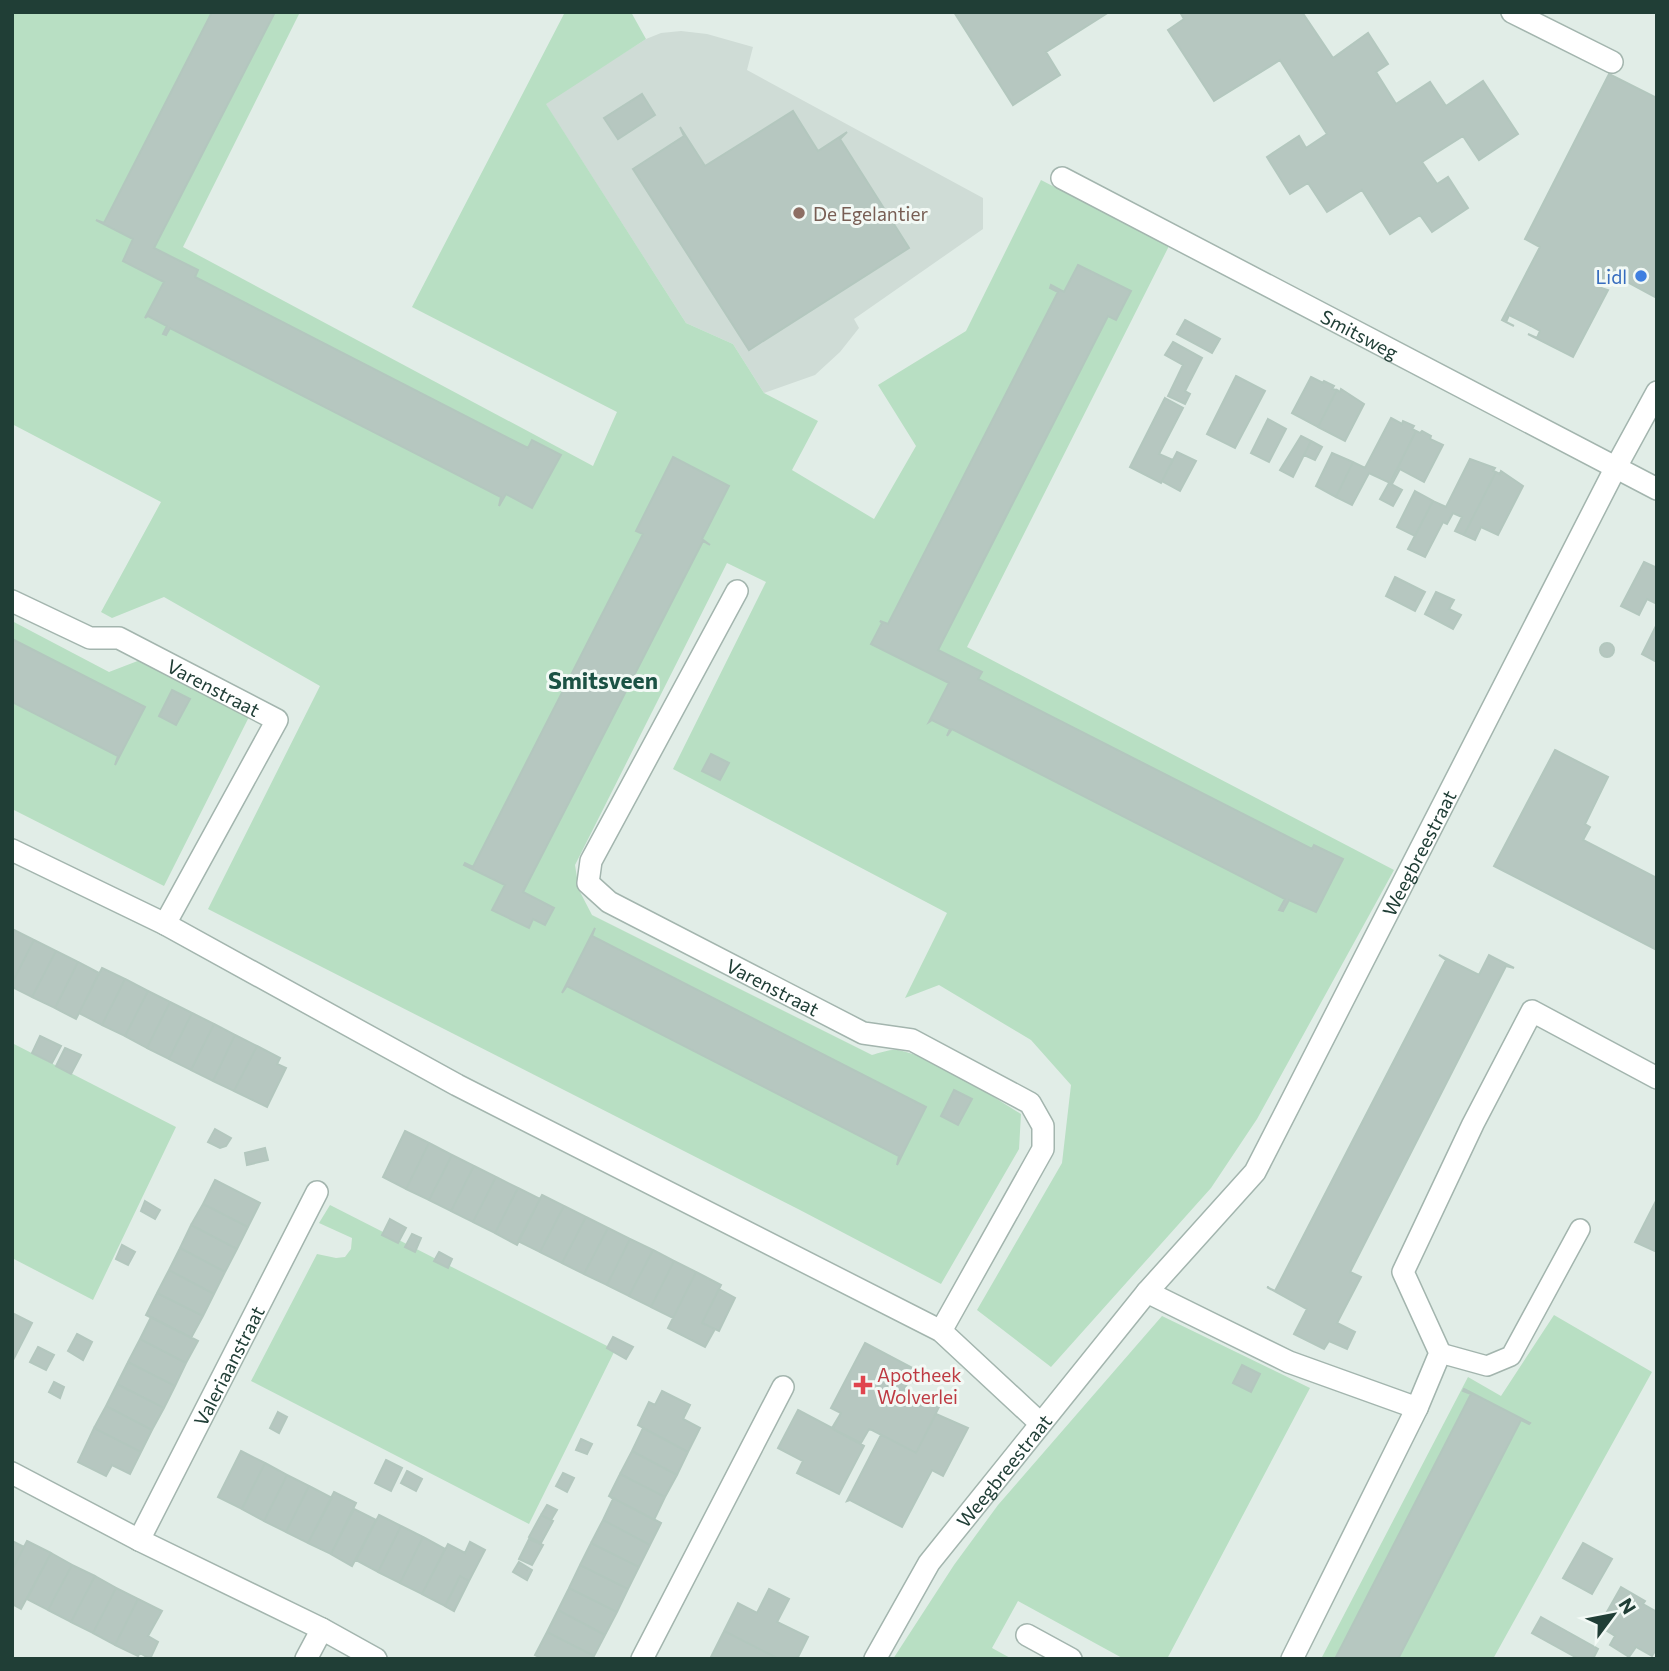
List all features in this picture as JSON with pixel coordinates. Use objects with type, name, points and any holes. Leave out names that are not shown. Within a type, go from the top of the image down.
[{"type":"street","points":[[1512,12],[1612,62]]},
{"type":"street","name":"Smitsweg","points":[[1062,178],[1657,489]]},
{"type":"street","name":"Weegbreestraat","points":[[875,1659],[929,1563],[1147,1292],[1255,1172],[1616,467],[1657,393]]},
{"type":"street","name":"Varenstraat","points":[[737,590],[592,861],[589,883],[609,902],[863,1033],[912,1041],[1030,1103],[1043,1126],[1044,1149],[941,1331]]},
{"type":"street","name":"Varenstraat","points":[[12,601],[90,638],[119,638],[277,720],[164,925]]},
{"type":"street","points":[[12,850],[164,925],[457,1085],[941,1331],[1040,1423]]},
{"type":"street","points":[[1292,1659],[1416,1408],[1440,1353],[1403,1272],[1473,1124],[1532,1011],[1657,1077]]},
{"type":"street","name":"Valeriaanstraat","points":[[139,1540],[317,1192]]},
{"type":"street","points":[[1147,1292],[1289,1362],[1416,1408]]},
{"type":"street","points":[[642,1659],[783,1387]]},
{"type":"street","points":[[12,1473],[139,1540],[322,1629],[376,1659]]},
{"type":"street","points":[[306,1659],[322,1629]]},
{"type":"street","points":[[1027,1635],[1071,1659]]},
{"type":"lane","points":[[1440,1353],[1487,1366],[1511,1356],[1580,1229]]},
{"type":"shaded area","name":"De Egelantier","points":[[681,31],[707,34],[753,47],[747,70],[983,198],[983,229],[854,319],[859,328],[840,352],[815,375],[764,393],[733,344],[686,323],[545,103],[646,39],[661,33]]},
{"type":"green space","points":[[12,12],[300,12],[183,247],[593,466],[617,412],[412,307],[565,12],[631,12],[646,39],[546,104],[686,323],[733,344],[764,393],[818,421],[792,470],[874,519],[916,446],[878,385],[966,331],[1041,180],[1169,246],[967,647],[1394,870],[1257,1119],[1211,1188],[1051,1367],[977,1310],[1062,1163],[1071,1085],[1031,1040],[939,985],[905,998],[947,913],[673,769],[766,582],[727,563],[575,865],[579,890],[592,915],[872,1055],[898,1050],[929,1060],[1021,1114],[1019,1149],[941,1284],[208,909],[320,686],[164,597],[112,618],[101,612],[161,502],[12,424]]},
{"type":"green space","points":[[12,621],[109,672],[161,652],[255,705],[164,886],[12,809]]},
{"type":"green space","points":[[12,1043],[176,1127],[93,1300],[12,1258]]},
{"type":"green space","points":[[330,1205],[615,1350],[529,1524],[251,1381],[317,1254],[345,1257],[351,1249],[352,1238],[319,1223]]},
{"type":"green space","points":[[1554,1315],[1652,1372],[1493,1659],[1321,1659],[1468,1377],[1501,1396]]},
{"type":"green space","points":[[1162,1316],[1310,1388],[1167,1659],[1124,1659],[1018,1601],[992,1648],[1012,1659],[893,1659],[954,1565],[998,1505]]},
{"type":"building","points":[[212,12],[275,12],[154,248],[198,270],[195,277],[522,445],[528,448],[532,440],[561,455],[532,508],[506,494],[499,506],[501,497],[170,328],[166,335],[163,334],[167,326],[148,316],[145,318],[164,282],[123,261],[133,239],[96,220],[104,223]]},
{"type":"building","points":[[954,12],[1109,12],[1046,52],[1060,75],[1013,105]]},
{"type":"building","points":[[1180,12],[1302,12],[1333,58],[1368,33],[1388,64],[1376,72],[1396,104],[1430,82],[1446,106],[1483,81],[1518,134],[1479,160],[1463,136],[1422,162],[1437,184],[1448,177],[1468,208],[1432,232],[1420,215],[1390,234],[1362,190],[1327,212],[1308,183],[1290,194],[1267,157],[1299,136],[1306,148],[1327,134],[1280,60],[1214,101],[1168,30],[1184,19]]},
{"type":"building","points":[[1609,74],[1657,98],[1657,298],[1609,272],[1601,288],[1608,290],[1573,357],[1528,334],[1537,338],[1540,331],[1531,326],[1509,315],[1506,322],[1502,320],[1540,247],[1525,239]]},
{"type":"building","points":[[642,94],[655,115],[618,139],[604,118]]},
{"type":"building","points":[[793,111],[818,151],[847,132],[840,139],[909,248],[749,350],[633,169],[684,136],[680,127],[705,166]]},
{"type":"building","points":[[1078,265],[1131,291],[1116,320],[1108,316],[938,650],[982,672],[978,679],[1312,849],[1314,845],[1343,859],[1316,912],[1289,900],[1283,911],[1279,910],[1285,899],[952,729],[947,736],[950,729],[932,720],[929,722],[949,683],[871,644],[882,623],[880,621],[888,624],[1058,292],[1050,288],[1051,285],[1064,292]]},
{"type":"building","points":[[1185,320],[1220,339],[1212,353],[1177,334]]},
{"type":"building","points":[[1173,342],[1202,358],[1185,391],[1190,394],[1185,404],[1168,396],[1183,365],[1165,355]]},
{"type":"building","points":[[1236,376],[1265,391],[1235,448],[1207,434]]},
{"type":"building","points":[[1311,377],[1334,386],[1332,389],[1337,390],[1318,427],[1292,413]]},
{"type":"building","points":[[1341,389],[1364,404],[1345,441],[1318,427],[1337,390],[1340,392]]},
{"type":"building","points":[[1165,398],[1183,408],[1159,454],[1173,460],[1161,483],[1130,467]]},
{"type":"building","points":[[1391,418],[1414,426],[1412,429],[1416,431],[1390,483],[1369,473],[1352,505],[1336,497],[1353,462],[1365,468]]},
{"type":"building","points":[[1268,419],[1286,429],[1269,462],[1251,453]]},
{"type":"building","points":[[1416,431],[1422,431],[1431,436],[1430,439],[1443,445],[1424,482],[1400,469],[1392,484],[1390,483]]},
{"type":"building","points":[[1301,436],[1311,441],[1293,477],[1280,470]]},
{"type":"building","points":[[1311,441],[1322,447],[1315,460],[1304,455]]},
{"type":"building","points":[[1177,452],[1196,461],[1180,491],[1162,481]]},
{"type":"building","points":[[1332,453],[1353,462],[1336,497],[1316,486]]},
{"type":"building","points":[[673,457],[729,486],[702,539],[710,545],[703,541],[523,892],[554,908],[545,925],[533,919],[529,928],[492,910],[505,885],[464,865],[465,863],[473,867],[643,534],[636,531]]},
{"type":"building","points":[[1470,459],[1495,468],[1493,471],[1496,472],[1464,535],[1455,531],[1462,517],[1453,513],[1447,524],[1443,522],[1425,557],[1408,549],[1433,501],[1446,507]]},
{"type":"building","points":[[1501,471],[1523,486],[1498,535],[1481,527],[1475,540],[1464,535],[1496,472],[1500,474]]},
{"type":"building","points":[[1389,483],[1402,490],[1393,506],[1380,499]]},
{"type":"building","points":[[1415,491],[1433,501],[1415,536],[1397,527]]},
{"type":"building","points":[[1644,562],[1657,568],[1657,604],[1647,599],[1639,615],[1621,606]]},
{"type":"building","points":[[1395,577],[1425,592],[1415,611],[1386,596]]},
{"type":"building","points":[[1436,592],[1454,600],[1449,609],[1461,615],[1453,629],[1425,614]]},
{"type":"building","points":[[1657,624],[1657,662],[1642,654]]},
{"type":"building","points":[[12,639],[145,707],[115,765],[118,756],[12,702]]},
{"type":"building","points":[[1607,643],[1612,645],[1612,655],[1607,657],[1602,655],[1600,650],[1602,645]]},
{"type":"building","points":[[172,690],[190,699],[176,725],[159,716]]},
{"type":"building","points":[[1555,750],[1608,777],[1585,824],[1590,827],[1583,840],[1657,878],[1657,950],[1494,866]]},
{"type":"building","points":[[711,754],[729,763],[720,780],[702,771]]},
{"type":"building","points":[[595,928],[592,936],[926,1107],[897,1165],[899,1156],[567,986],[562,993]]},
{"type":"building","points":[[12,929],[34,940],[12,983]]},
{"type":"building","points":[[34,940],[56,951],[32,997],[12,987],[12,983]]},
{"type":"building","points":[[56,951],[78,962],[55,1008],[32,997]]},
{"type":"building","points":[[1439,955],[1479,975],[1489,955],[1514,968],[1506,966],[1350,1272],[1361,1277],[1337,1323],[1355,1332],[1347,1349],[1329,1341],[1324,1349],[1294,1334],[1307,1309],[1267,1287],[1275,1291],[1446,960]]},
{"type":"building","points":[[78,962],[99,973],[76,1019],[55,1008]]},
{"type":"building","points":[[102,968],[125,979],[102,1025],[79,1013]]},
{"type":"building","points":[[125,979],[148,991],[125,1036],[102,1025]]},
{"type":"building","points":[[148,991],[170,1002],[147,1048],[125,1036]]},
{"type":"building","points":[[170,1002],[192,1013],[169,1059],[147,1048]]},
{"type":"building","points":[[192,1013],[214,1024],[191,1070],[169,1059]]},
{"type":"building","points":[[214,1024],[235,1035],[213,1081],[191,1070]]},
{"type":"building","points":[[235,1035],[257,1046],[234,1091],[213,1081]]},
{"type":"building","points":[[40,1036],[61,1046],[52,1063],[32,1053]]},
{"type":"building","points":[[257,1046],[280,1058],[277,1064],[286,1068],[267,1107],[234,1091]]},
{"type":"building","points":[[65,1048],[81,1055],[71,1074],[56,1066]]},
{"type":"building","points":[[954,1090],[972,1099],[958,1125],[941,1116]]},
{"type":"building","points":[[215,1129],[231,1138],[226,1146],[220,1148],[208,1142]]},
{"type":"building","points":[[405,1131],[429,1143],[406,1189],[383,1177]]},
{"type":"building","points":[[429,1143],[452,1155],[429,1200],[406,1189]]},
{"type":"building","points":[[265,1148],[268,1160],[247,1165],[245,1153]]},
{"type":"building","points":[[452,1155],[474,1166],[451,1211],[429,1200]]},
{"type":"building","points":[[474,1166],[496,1177],[473,1222],[451,1211]]},
{"type":"building","points":[[496,1177],[518,1188],[495,1233],[473,1222]]},
{"type":"building","points":[[215,1180],[260,1203],[248,1227],[203,1204]]},
{"type":"building","points":[[518,1188],[540,1199],[517,1245],[495,1233]]},
{"type":"building","points":[[542,1195],[564,1206],[540,1252],[518,1241]]},
{"type":"building","points":[[1657,1199],[1657,1252],[1635,1242]]},
{"type":"building","points":[[145,1201],[160,1210],[155,1219],[141,1211]]},
{"type":"building","points":[[203,1204],[248,1227],[237,1249],[191,1225]]},
{"type":"building","points":[[564,1206],[586,1217],[562,1263],[540,1252]]},
{"type":"building","points":[[586,1217],[608,1228],[584,1274],[562,1263]]},
{"type":"building","points":[[390,1219],[406,1228],[398,1243],[382,1235]]},
{"type":"building","points":[[191,1225],[237,1249],[225,1272],[180,1248]]},
{"type":"building","points":[[608,1228],[630,1239],[607,1285],[584,1274]]},
{"type":"building","points":[[412,1234],[421,1238],[415,1252],[405,1247]]},
{"type":"building","points":[[630,1239],[653,1250],[629,1296],[607,1285]]},
{"type":"building","points":[[122,1245],[135,1252],[128,1265],[116,1259]]},
{"type":"building","points":[[180,1248],[225,1272],[214,1294],[169,1270]]},
{"type":"building","points":[[653,1250],[674,1261],[651,1307],[629,1296]]},
{"type":"building","points":[[439,1252],[452,1259],[448,1268],[434,1261]]},
{"type":"building","points":[[674,1261],[696,1272],[673,1318],[651,1307]]},
{"type":"building","points":[[169,1270],[214,1294],[203,1316],[157,1293]]},
{"type":"building","points":[[696,1272],[721,1285],[702,1323],[715,1329],[705,1347],[668,1328]]},
{"type":"building","points":[[719,1289],[735,1298],[719,1331],[702,1323]]},
{"type":"building","points":[[157,1293],[203,1316],[191,1338],[146,1315]]},
{"type":"building","points":[[12,1313],[32,1323],[12,1362]]},
{"type":"building","points":[[151,1317],[198,1341],[186,1363],[140,1339]]},
{"type":"building","points":[[77,1334],[92,1342],[83,1360],[68,1351]]},
{"type":"building","points":[[613,1337],[633,1347],[626,1359],[607,1348]]},
{"type":"building","points":[[140,1339],[186,1363],[175,1386],[128,1362]]},
{"type":"building","points":[[865,1343],[918,1371],[904,1389],[939,1407],[916,1453],[869,1429],[861,1443],[833,1429],[841,1413],[831,1408]]},
{"type":"building","points":[[38,1347],[54,1355],[46,1370],[30,1362]]},
{"type":"building","points":[[128,1362],[175,1386],[164,1408],[117,1384]]},
{"type":"building","points":[[1242,1365],[1260,1374],[1251,1392],[1233,1383]]},
{"type":"building","points":[[54,1382],[64,1387],[60,1398],[49,1392]]},
{"type":"building","points":[[117,1384],[164,1408],[152,1430],[106,1406]]},
{"type":"building","points":[[1464,1389],[1530,1423],[1521,1420],[1398,1659],[1335,1659],[1471,1394],[1463,1391]]},
{"type":"building","points":[[662,1391],[690,1405],[683,1419],[700,1428],[688,1452],[638,1425],[649,1402],[655,1405]]},
{"type":"building","points":[[106,1406],[152,1430],[141,1452],[94,1428]]},
{"type":"building","points":[[798,1410],[832,1428],[841,1413],[833,1429],[864,1446],[839,1494],[797,1473],[803,1461],[778,1448]]},
{"type":"building","points":[[278,1412],[287,1417],[279,1433],[270,1428]]},
{"type":"building","points":[[936,1414],[968,1428],[943,1476],[932,1470],[902,1527],[850,1500],[847,1501],[881,1435],[872,1430],[916,1453]]},
{"type":"building","points":[[94,1428],[141,1452],[130,1474],[112,1465],[106,1476],[78,1462]]},
{"type":"building","points":[[643,1428],[688,1452],[677,1475],[632,1451]]},
{"type":"building","points":[[581,1439],[592,1444],[587,1454],[576,1450]]},
{"type":"building","points":[[241,1451],[265,1463],[242,1509],[218,1497]]},
{"type":"building","points":[[632,1451],[677,1475],[665,1497],[620,1474]]},
{"type":"building","points":[[386,1460],[402,1468],[391,1491],[375,1483]]},
{"type":"building","points":[[265,1463],[287,1475],[264,1521],[242,1509]]},
{"type":"building","points":[[407,1471],[422,1479],[416,1491],[401,1483]]},
{"type":"building","points":[[563,1473],[574,1478],[567,1492],[556,1486]]},
{"type":"building","points":[[620,1474],[665,1497],[654,1520],[609,1496]]},
{"type":"building","points":[[287,1475],[309,1486],[286,1532],[264,1521]]},
{"type":"building","points":[[309,1486],[332,1498],[308,1543],[286,1532]]},
{"type":"building","points":[[334,1492],[356,1503],[331,1554],[308,1543]]},
{"type":"building","points":[[609,1496],[661,1523],[650,1545],[603,1520],[613,1499]]},
{"type":"building","points":[[547,1505],[557,1510],[551,1520],[541,1515]]},
{"type":"building","points":[[354,1509],[376,1520],[352,1566],[331,1554]]},
{"type":"building","points":[[379,1515],[401,1526],[378,1572],[356,1560]]},
{"type":"building","points":[[541,1515],[553,1521],[541,1543],[529,1537]]},
{"type":"building","points":[[603,1520],[650,1545],[639,1567],[591,1543]]},
{"type":"building","points":[[401,1526],[423,1537],[400,1583],[378,1572]]},
{"type":"building","points":[[423,1537],[445,1549],[422,1594],[400,1583]]},
{"type":"building","points":[[529,1539],[543,1545],[532,1565],[519,1559]]},
{"type":"building","points":[[12,1541],[24,1547],[12,1570]]},
{"type":"building","points":[[27,1541],[51,1553],[21,1609],[12,1604],[12,1570]]},
{"type":"building","points":[[470,1542],[485,1550],[469,1581],[460,1576],[445,1606],[422,1594],[448,1544],[465,1553]]},
{"type":"building","points":[[591,1543],[639,1567],[628,1589],[580,1565]]},
{"type":"building","points":[[1583,1543],[1612,1559],[1592,1594],[1563,1578]]},
{"type":"building","points":[[51,1553],[72,1565],[48,1610],[27,1599]]},
{"type":"building","points":[[519,1562],[532,1570],[527,1580],[513,1572]]},
{"type":"building","points":[[72,1565],[95,1576],[71,1622],[48,1610]]},
{"type":"building","points":[[580,1565],[628,1589],[617,1612],[569,1588]]},
{"type":"building","points":[[95,1576],[116,1588],[93,1633],[71,1622]]},
{"type":"building","points":[[460,1576],[469,1581],[454,1611],[445,1606]]},
{"type":"building","points":[[1621,1587],[1645,1601],[1643,1604],[1657,1612],[1657,1648],[1652,1656],[1636,1647],[1629,1657],[1610,1645],[1615,1636],[1599,1626]]},
{"type":"building","points":[[116,1588],[138,1599],[115,1645],[93,1633]]},
{"type":"building","points":[[569,1588],[617,1612],[605,1635],[558,1610]]},
{"type":"building","points":[[769,1589],[789,1599],[777,1622],[808,1637],[797,1659],[779,1659],[724,1631],[738,1603],[757,1613]]},
{"type":"building","points":[[138,1599],[162,1611],[148,1636],[158,1642],[150,1659],[115,1645]]},
{"type":"building","points":[[558,1610],[605,1635],[594,1656],[547,1632]]},
{"type":"building","points":[[1541,1617],[1598,1649],[1593,1659],[1579,1659],[1532,1633]]},
{"type":"building","points":[[724,1631],[779,1659],[710,1659]]},
{"type":"building","points":[[547,1632],[594,1656],[593,1659],[543,1659],[535,1655]]},
{"type":"place","name":"De Egelantier","points":[[799,213]]},
{"type":"place","name":"Lidl","points":[[1641,276]]},
{"type":"place","name":"Apotheek Wolverlei","points":[[863,1385]]},
{"type":"district","name":"Smitsveen","points":[[603,680]]}]
